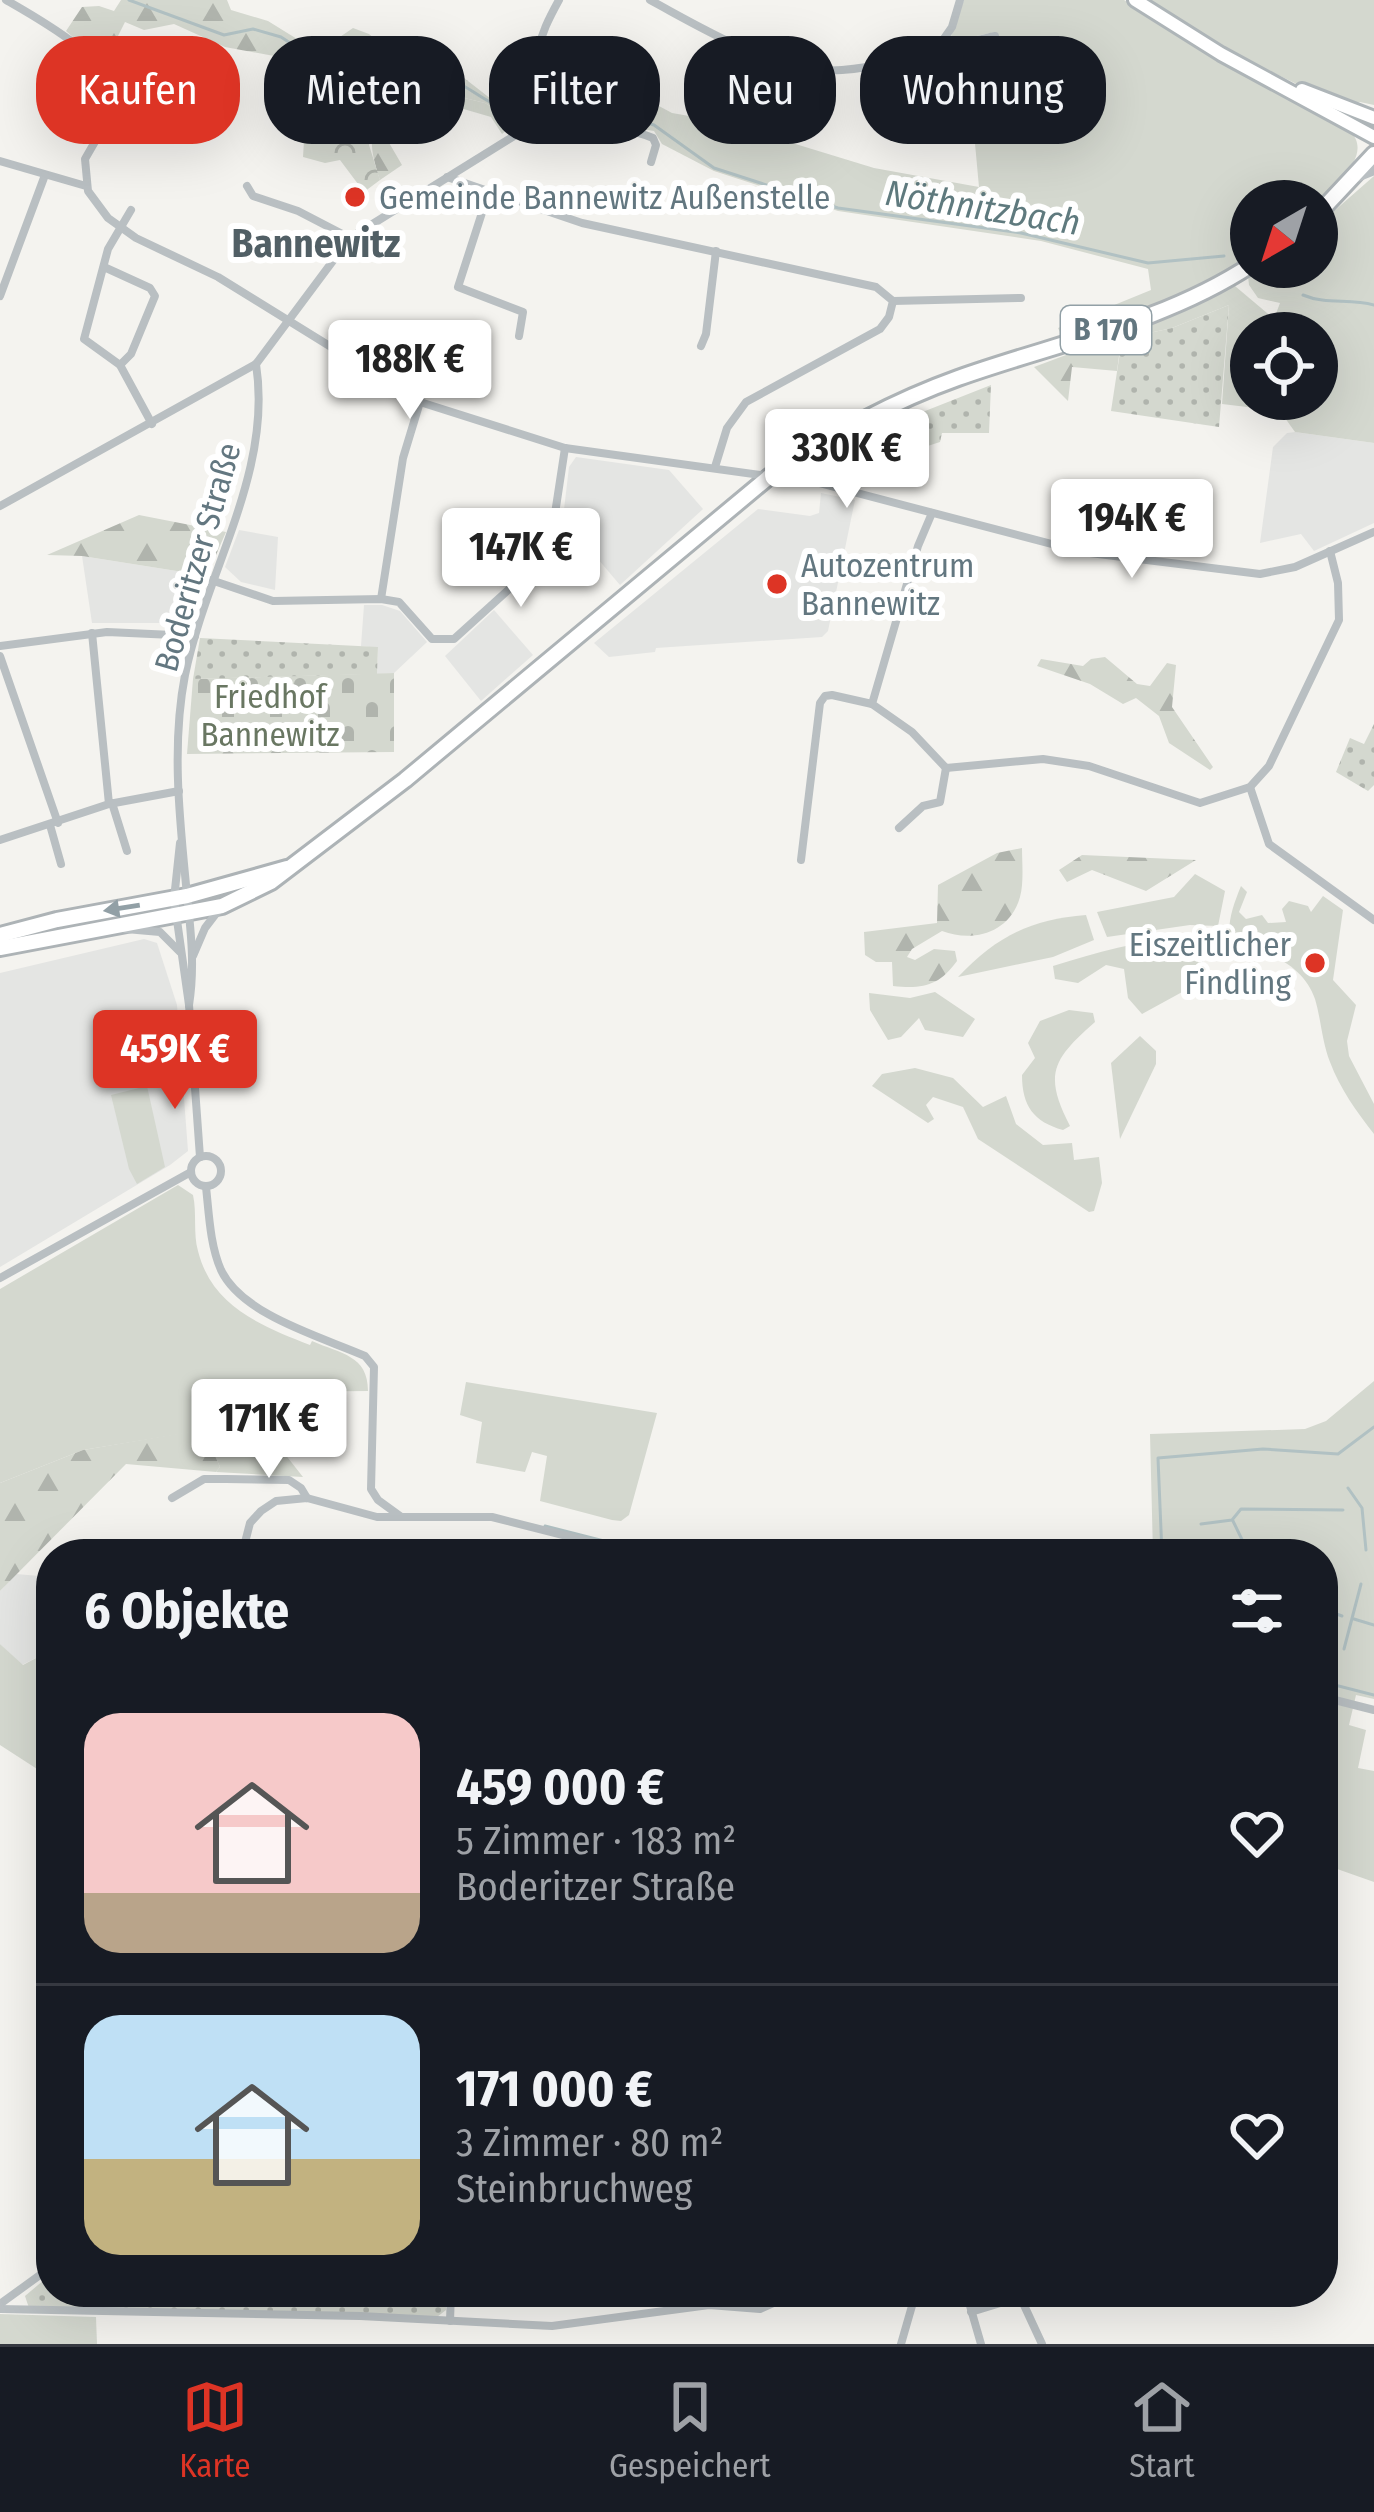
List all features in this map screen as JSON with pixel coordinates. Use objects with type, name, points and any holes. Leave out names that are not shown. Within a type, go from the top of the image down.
[{"type":"main road","points":[[1135,0],[1221,54],[1374,136]]},
{"type":"main road","points":[[1284,85],[1374,114]]},
{"type":"main road","points":[[1338,194],[1374,154]]},
{"type":"main road","name":"B 170","points":[[0,949],[222,906],[271,882],[405,780],[770,476],[846,428],[955,379],[1156,314],[1230,276]]},
{"type":"main road","name":"B 170","points":[[0,935],[181,897],[288,868]]},
{"type":"street","points":[[6,0],[62,36]]},
{"type":"street","points":[[542,36],[559,0]]},
{"type":"street","points":[[650,0],[733,45],[820,70],[860,67]]},
{"type":"street","points":[[946,36],[960,0]]},
{"type":"street","points":[[94,144],[85,159],[86,186],[98,207],[119,227],[218,278],[420,402],[565,448],[860,492],[1054,548],[1260,574],[1295,567],[1374,532]]},
{"type":"street","points":[[0,506],[256,364],[350,238],[501,144]]},
{"type":"street","points":[[651,162],[656,144]]},
{"type":"street","points":[[0,160],[86,186]]},
{"type":"street","points":[[1354,178],[1374,170]]},
{"type":"street","points":[[0,296],[45,175]]},
{"type":"street","points":[[447,177],[583,223],[876,287],[892,301],[1021,298]]},
{"type":"street","points":[[248,186],[253,196],[350,238]]},
{"type":"street","points":[[489,191],[458,287],[523,312],[519,336]]},
{"type":"street","points":[[131,210],[104,267],[84,339],[120,365],[152,424]]},
{"type":"street","points":[[701,346],[716,251]]},
{"type":"street","points":[[104,267],[150,288],[155,296],[130,354],[120,365]]},
{"type":"street","points":[[715,467],[727,428],[746,402],[880,329],[892,301]]},
{"type":"street","name":"Boderitzer Straße","points":[[193,958],[181,897],[179,720],[195,635],[256,442],[261,399],[256,364]]},
{"type":"street","points":[[380,599],[403,458],[420,402]]},
{"type":"street","points":[[211,580],[273,601],[399,602],[432,640],[454,639],[549,554],[565,448]]},
{"type":"street","points":[[872,704],[932,513]]},
{"type":"street","points":[[946,768],[1043,759],[1103,770],[1200,803],[1250,787],[1262,777],[1340,620],[1330,550]]},
{"type":"street","points":[[0,646],[92,633],[195,635]]},
{"type":"street","points":[[92,633],[110,804],[127,851]]},
{"type":"street","points":[[0,656],[54,824],[61,864]]},
{"type":"street","points":[[801,860],[820,704],[825,696],[872,704],[912,732],[946,768]]},
{"type":"street","points":[[899,828],[922,806],[940,802],[946,768]]},
{"type":"street","points":[[1250,787],[1269,844],[1374,920]]},
{"type":"street","points":[[0,840],[110,804],[178,791]]},
{"type":"street","name":"Boderitzer Straße","points":[[189,1005],[193,958],[205,928],[222,906]]},
{"type":"street","name":"Boderitzer Straße","points":[[183,915],[182,954],[200,1157]]},
{"type":"street","points":[[118,927],[160,932],[182,954]]},
{"type":"street","points":[[0,1279],[191,1172],[200,1157],[212,1158],[220,1166],[220,1178],[206,1187]]},
{"type":"street","points":[[191,1172],[196,1183],[206,1187]]},
{"type":"street","points":[[206,1187],[219,1265],[239,1296],[370,1361],[376,1374],[371,1489],[361,1506],[352,1509]]},
{"type":"street","points":[[172,1498],[204,1479],[226,1479],[289,1480],[307,1498]]},
{"type":"street","points":[[371,1489],[401,1517]]},
{"type":"street","points":[[246,1539],[250,1523],[261,1511],[276,1501],[307,1498],[377,1516],[492,1517],[579,1539]]},
{"type":"street","points":[[1338,1701],[1374,1710]]},
{"type":"street","points":[[0,2307],[36,2279]]},
{"type":"street","points":[[0,2307],[360,2315],[552,2326],[694,2307]]},
{"type":"street","points":[[450,2307],[450,2321]]},
{"type":"street","points":[[734,2307],[764,2307]]},
{"type":"street","points":[[901,2344],[912,2307]]},
{"type":"street","points":[[970,2307],[981,2344]]},
{"type":"street","points":[[971,2312],[987,2307]]},
{"type":"street","points":[[1025,2307],[1042,2344]]},
{"type":"shaded area","points":[[1287,433],[1374,443],[1374,523],[1314,551],[1301,534],[1260,543],[1273,447]]},
{"type":"shaded area","points":[[576,457],[669,470],[703,509],[620,585],[563,518],[569,467]]},
{"type":"shaded area","points":[[821,493],[855,500],[828,631],[822,637],[656,648],[655,652],[609,657],[594,643],[758,509],[810,516],[819,513]]},
{"type":"shaded area","points":[[239,530],[278,537],[275,590],[241,582],[225,567]]},
{"type":"shaded area","points":[[82,556],[183,572],[172,623],[92,623]]},
{"type":"shaded area","points":[[364,605],[400,611],[427,642],[394,673],[377,674],[378,648],[361,646]]},
{"type":"shaded area","points":[[494,610],[533,655],[481,701],[445,656]]},
{"type":"shaded area","points":[[144,939],[157,943],[177,1005],[188,1151],[0,1267],[0,973]]},
{"type":"shaded area","points":[[16,1574],[36,1576],[36,1658],[22,1665],[0,1644],[0,1591]]},
{"type":"green space","points":[[121,0],[227,0],[231,10],[268,21],[292,36],[264,36],[264,54],[240,50],[240,36],[201,36],[174,24],[144,30],[125,22],[118,36],[72,36],[66,31],[82,7],[114,11]]},
{"type":"green space","points":[[964,0],[1124,0],[1250,78],[1350,131],[1358,150],[1338,182],[1230,180],[1230,269],[1160,304],[1062,336],[1058,328],[1151,290],[1148,269],[1041,241],[838,211],[714,171],[660,141],[660,107],[684,115],[684,144],[796,144],[874,168],[979,187],[975,144],[1106,144],[1106,36],[996,36],[995,32],[951,36]]},
{"type":"green space","points":[[1145,0],[1374,0],[1374,105],[1350,105],[1315,93],[1221,47]]},
{"type":"green space","points":[[353,28],[371,36],[341,36]]},
{"type":"green space","points":[[465,79],[489,97],[489,105],[465,98]]},
{"type":"green space","points":[[465,98],[489,105],[489,116],[465,109]]},
{"type":"green space","points":[[304,144],[369,144],[380,180],[364,192],[340,160],[325,163],[303,157]]},
{"type":"green space","points":[[372,144],[390,144],[402,165],[380,180]]},
{"type":"green space","points":[[1374,176],[1374,443],[1295,432],[1286,420],[1338,420],[1338,312],[1277,312],[1280,303],[1258,298],[1251,288],[1338,288],[1338,208]]},
{"type":"green space","points":[[1237,288],[1266,312],[1230,312],[1230,405],[1222,404],[1229,305],[1172,328],[1122,339],[1122,334]]},
{"type":"green space","points":[[1229,305],[1219,427],[1111,411],[1122,339],[1172,328]]},
{"type":"green space","points":[[1122,334],[1117,371],[1072,367],[1068,401],[1034,367]]},
{"type":"green space","points":[[991,385],[989,433],[942,433],[940,442],[894,457],[882,428]]},
{"type":"green space","points":[[139,515],[226,532],[213,562],[187,554],[183,572],[47,555]]},
{"type":"green space","points":[[200,638],[378,647],[377,674],[193,679]]},
{"type":"green space","points":[[1105,657],[1137,684],[1150,686],[1167,663],[1176,665],[1172,707],[1213,767],[1210,770],[1169,743],[1159,716],[1136,698],[1123,704],[1090,684],[1037,666],[1041,659],[1083,666]]},
{"type":"green space","name":"Friedhof Bannewitz","points":[[394,673],[394,752],[187,754],[193,679]]},
{"type":"green space","points":[[1374,724],[1374,785],[1368,791],[1336,772],[1350,738],[1364,744]]},
{"type":"green space","points":[[1022,848],[1021,891],[1008,919],[978,935],[942,931],[912,949],[907,957],[915,960],[934,949],[955,951],[957,961],[937,981],[893,986],[892,962],[876,962],[865,955],[864,932],[937,923],[938,885],[997,853]]},
{"type":"green space","points":[[1082,855],[1196,860],[1146,891],[1092,870],[1067,882],[1059,870]]},
{"type":"green space","points":[[1195,874],[1225,891],[1218,926],[1190,925],[1107,937],[1097,912],[1174,897]]},
{"type":"green space","points":[[1241,886],[1247,892],[1239,912],[1246,919],[1262,915],[1268,923],[1286,922],[1282,909],[1289,901],[1308,906],[1311,912],[1323,896],[1343,910],[1333,980],[1356,1005],[1347,1041],[1349,1056],[1374,1104],[1374,1134],[1334,1072],[1310,987],[1282,960],[1257,951],[1232,951],[1230,918]]},
{"type":"green space","points":[[1086,915],[1094,940],[1053,957],[958,977],[986,951],[1016,933],[1048,921]]},
{"type":"green space","points":[[1184,937],[1193,941],[1195,949],[1205,946],[1208,954],[1184,991],[1142,1014],[1128,998],[1124,969],[1106,965],[1078,983],[1055,979],[1053,966]]},
{"type":"green space","points":[[935,992],[975,1019],[963,1037],[925,1030],[919,1018],[901,1037],[888,1040],[870,1010],[869,993],[910,998]]},
{"type":"green space","points":[[1069,1010],[1093,1013],[1095,1022],[1057,1068],[1057,1093],[1070,1126],[1063,1130],[1032,1111],[1024,1096],[1022,1075],[1035,1058],[1028,1043],[1040,1021]]},
{"type":"green space","points":[[1140,1036],[1156,1051],[1156,1064],[1120,1139],[1111,1063]]},
{"type":"green space","points":[[915,1068],[953,1078],[983,1107],[1006,1096],[1016,1124],[1043,1145],[1072,1143],[1074,1160],[1099,1157],[1102,1183],[1094,1211],[978,1139],[963,1107],[933,1097],[926,1105],[934,1119],[928,1123],[872,1086],[882,1074]]},
{"type":"green space","points":[[147,1086],[165,1167],[137,1184],[111,1095]]},
{"type":"green space","points":[[178,1185],[193,1195],[198,1251],[215,1287],[241,1312],[274,1330],[351,1357],[363,1370],[368,1391],[271,1392],[242,1414],[262,1446],[277,1444],[303,1477],[216,1472],[220,1467],[212,1449],[211,1429],[83,1450],[0,1483],[0,1289]]},
{"type":"green space","points":[[1374,1381],[1374,1699],[1356,1695],[1349,1725],[1366,1730],[1358,1768],[1374,1771],[1374,1882],[1338,1869],[1338,1539],[1153,1539],[1150,1434],[1305,1429],[1326,1421]]},
{"type":"green space","points":[[466,1382],[657,1413],[629,1515],[612,1520],[540,1501],[547,1456],[532,1452],[525,1472],[476,1463],[482,1422],[460,1415]]},
{"type":"green space","points":[[212,1428],[212,1449],[220,1467],[216,1472],[126,1464],[52,1539],[36,1539],[36,1555],[0,1591],[0,1483],[83,1450]]},
{"type":"green space","points":[[0,1644],[23,1665],[36,1658],[36,1768],[0,1745]]},
{"type":"green space","points":[[36,2287],[36,2307],[446,2310],[437,2317],[29,2308],[25,2296]]},
{"type":"green space","points":[[0,2314],[96,2317],[97,2344],[0,2344]]},
{"type":"waterway","name":"Nöthnitzbach","points":[[129,0],[224,35],[253,29],[281,37],[310,56],[342,53],[362,38],[489,101]]},
{"type":"waterway","name":"Nöthnitzbach","points":[[660,129],[714,168],[838,208],[1021,233],[1148,263],[1224,256]]},
{"type":"waterway","name":"Nöthnitzbach","points":[[1303,295],[1374,305]]},
{"type":"waterway","points":[[1161,1539],[1158,1458],[1263,1449],[1338,1454],[1374,1427]]},
{"type":"waterway","points":[[1348,1488],[1362,1508],[1366,1550]]},
{"type":"waterway","points":[[1201,1524],[1232,1520],[1241,1509],[1343,1510]]},
{"type":"waterway","points":[[1233,1521],[1242,1539]]},
{"type":"waterway","points":[[545,1526],[596,1539]]},
{"type":"waterway","points":[[1344,1649],[1361,1584]]},
{"type":"waterway","points":[[1338,1615],[1342,1616]]},
{"type":"waterway","points":[[1354,1619],[1374,1625]]},
{"type":"waterway","points":[[1338,1686],[1374,1695]]},
{"type":"place","name":"Gemeinde Bannewitz Außenstelle","points":[[355,197]]},
{"type":"place","name":"Autozentrum Bannewitz","points":[[777,584]]},
{"type":"place","name":"Eiszeitlicher Findling","points":[[1315,963]]},
{"type":"district","name":"Bannewitz","points":[[316,243]]}]
